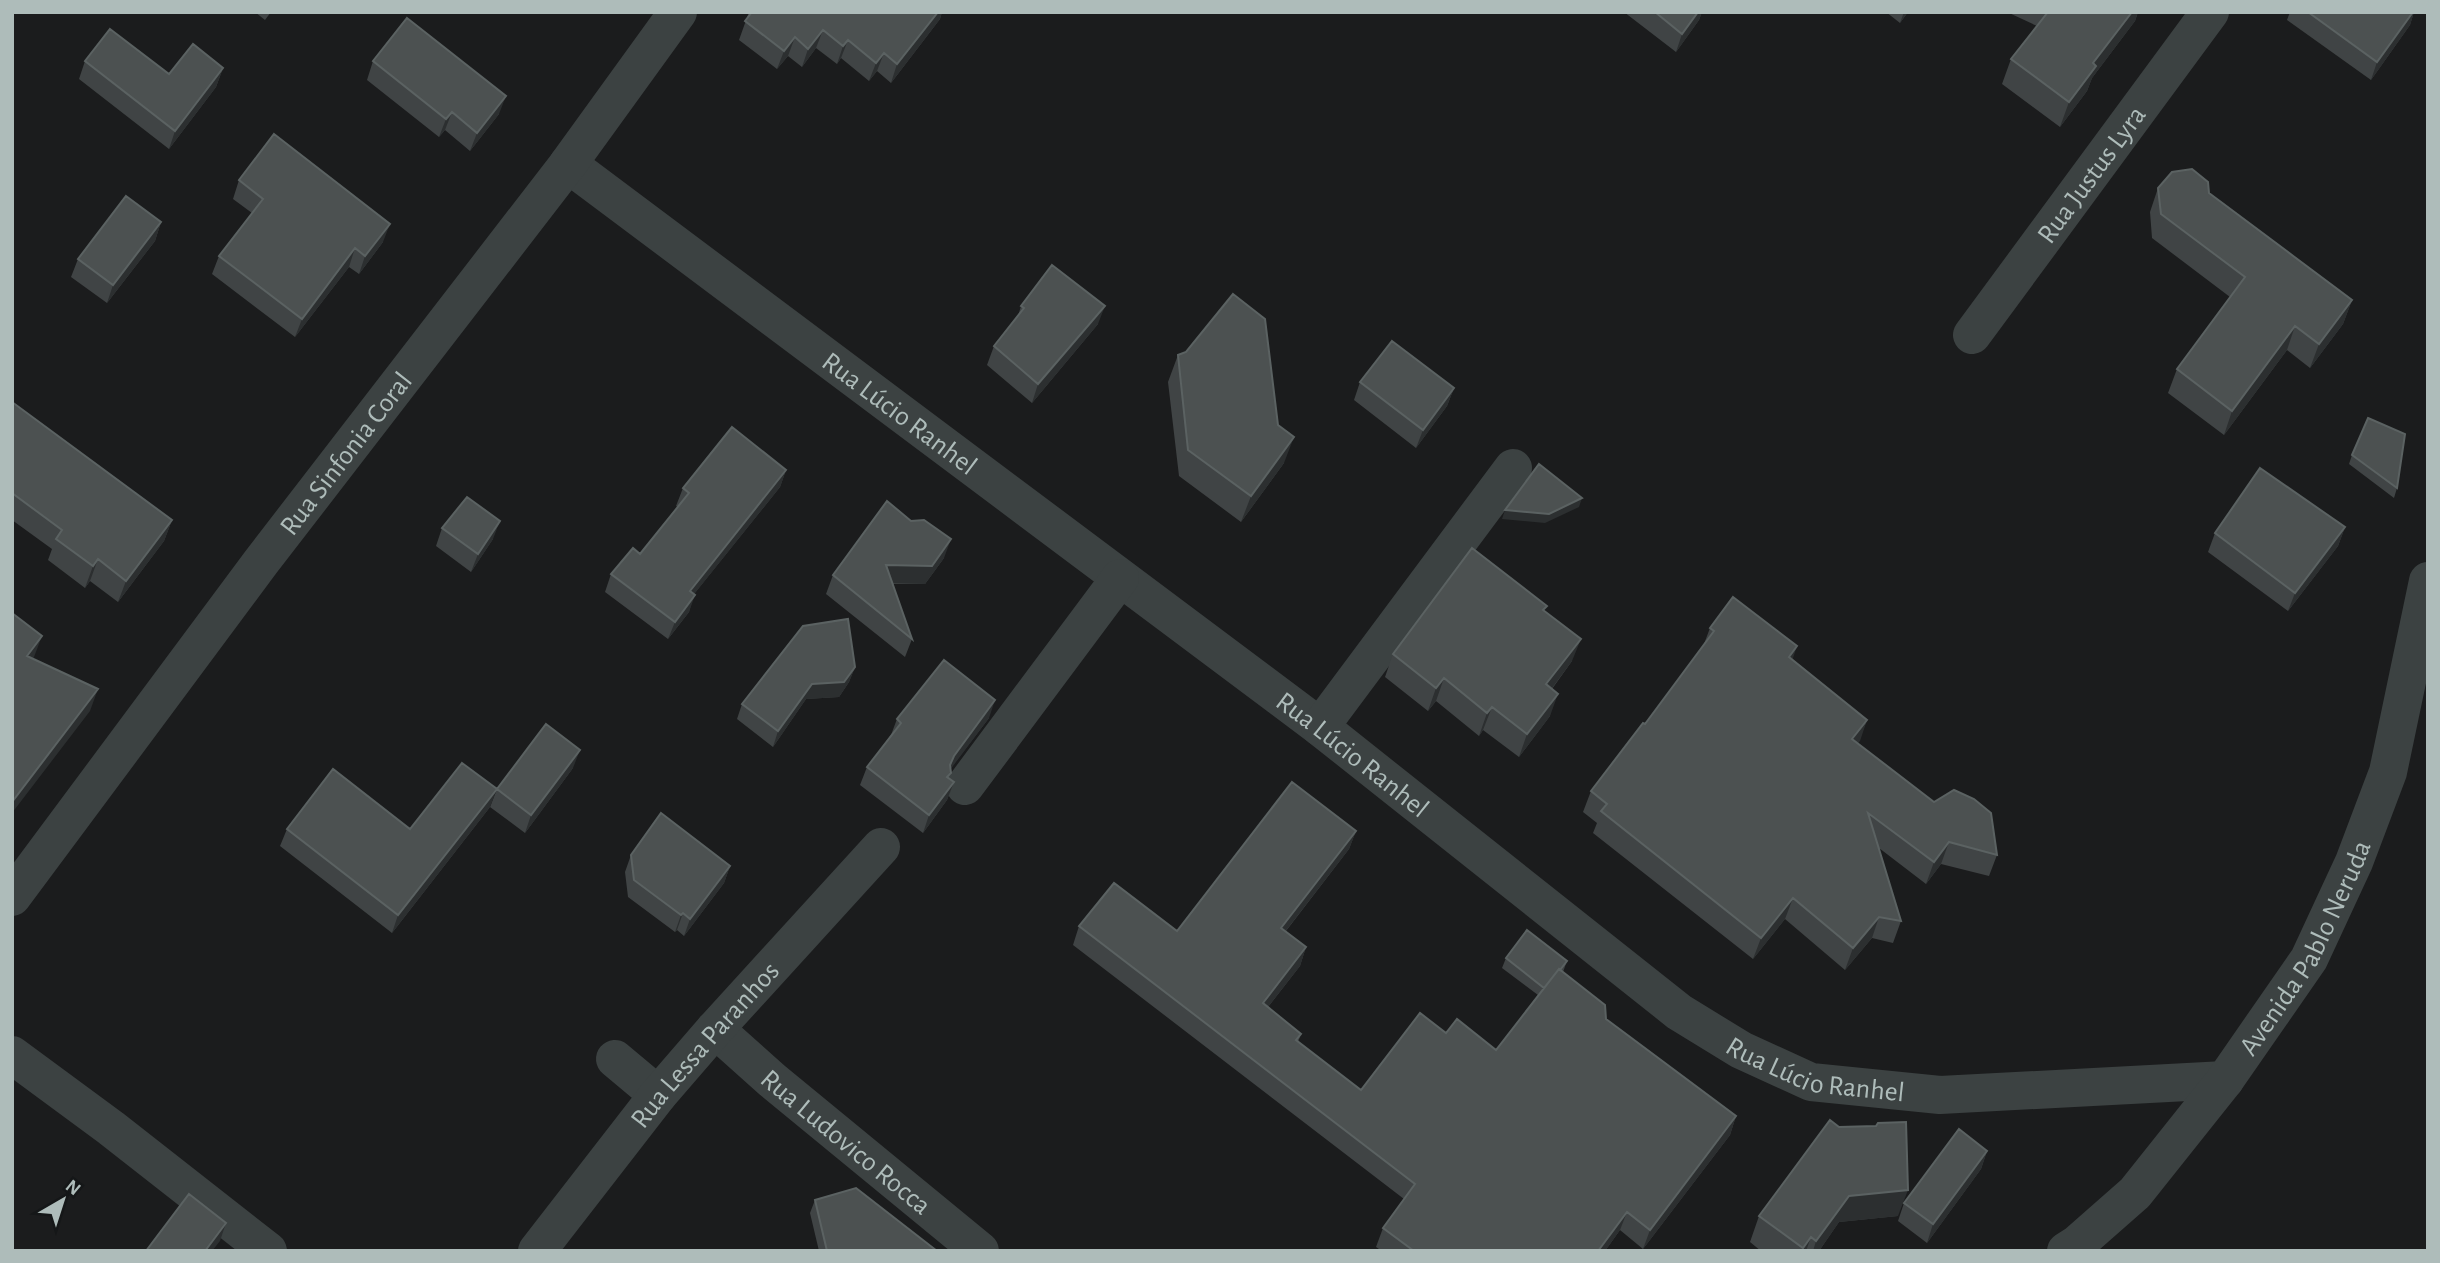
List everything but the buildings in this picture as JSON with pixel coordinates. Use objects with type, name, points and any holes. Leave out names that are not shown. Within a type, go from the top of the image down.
[{"type":"street","name":"Rua Sinfonia Coral","points":[[12,897],[261,562],[568,164],[678,12]]},
{"type":"street","name":"Rua Justus Lyra","points":[[1972,335],[2210,12]]},
{"type":"street","name":"Rua Lúcio Ranhel","points":[[568,164],[1320,727],[1679,1012],[1741,1050],[1811,1082],[1940,1095],[2225,1080]]},
{"type":"street","points":[[1320,727],[1513,468]]},
{"type":"street","points":[[965,786],[1120,578]]},
{"type":"street","name":"Avenida Pablo Neruda","points":[[2066,1251],[2134,1193],[2225,1080],[2309,959],[2354,862],[2388,772],[2428,581]]},
{"type":"street","name":"Rua Lessa Paranhos","points":[[537,1251],[715,1029],[881,847]]},
{"type":"street","name":"Rua Ludovico Rocca","points":[[715,1029],[772,1080],[980,1251]]},
{"type":"street","points":[[12,1055],[111,1128],[268,1251]]},
{"type":"street","points":[[615,1059],[659,1096]]}]
